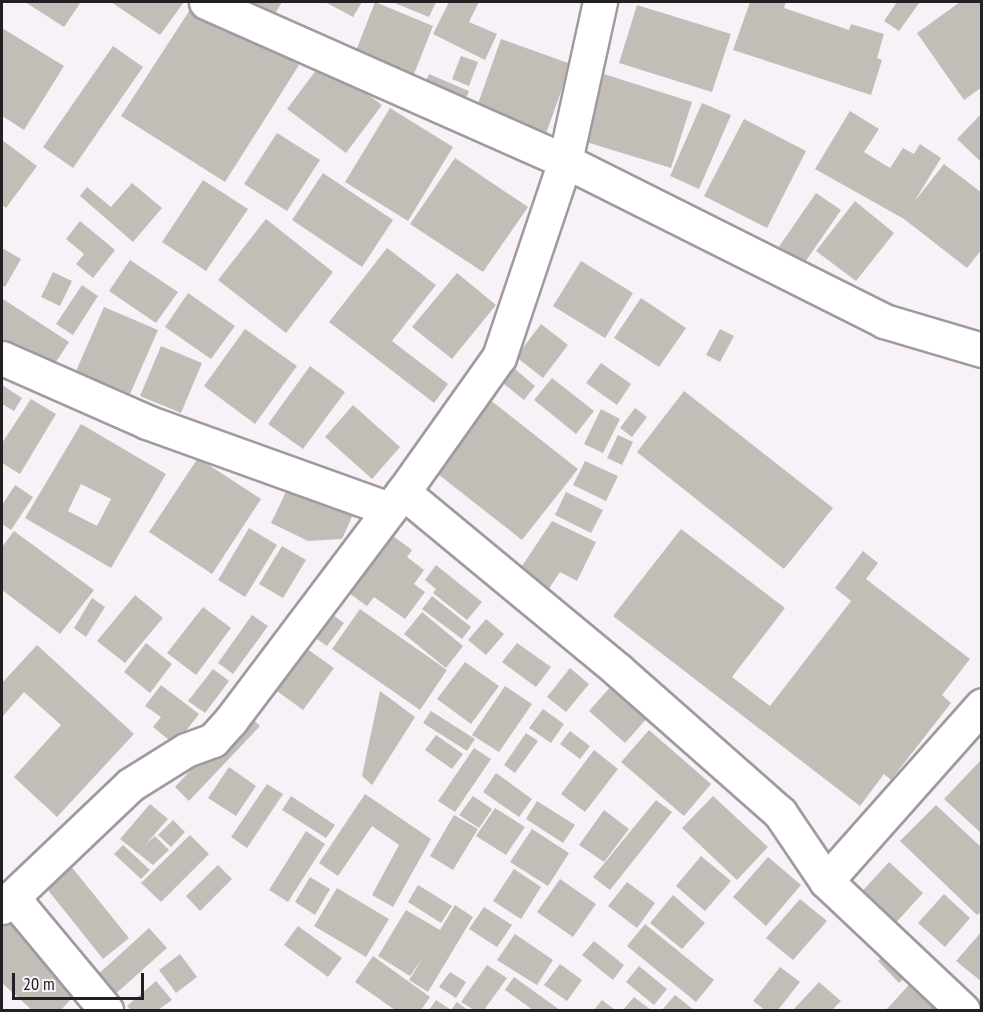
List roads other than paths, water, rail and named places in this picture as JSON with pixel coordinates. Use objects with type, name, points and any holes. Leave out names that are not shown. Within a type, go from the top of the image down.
[{"type":"street","points":[[206,2],[565,161],[884,321],[981,350]]},
{"type":"street","points":[[106,1011],[7,902],[130,785],[186,750],[213,740],[255,693],[499,357],[565,161],[600,2]]},
{"type":"street","points":[[2,358],[147,422],[396,501],[618,670],[780,813],[826,881],[963,1011]]},
{"type":"street","points":[[826,881],[981,705]]}]
